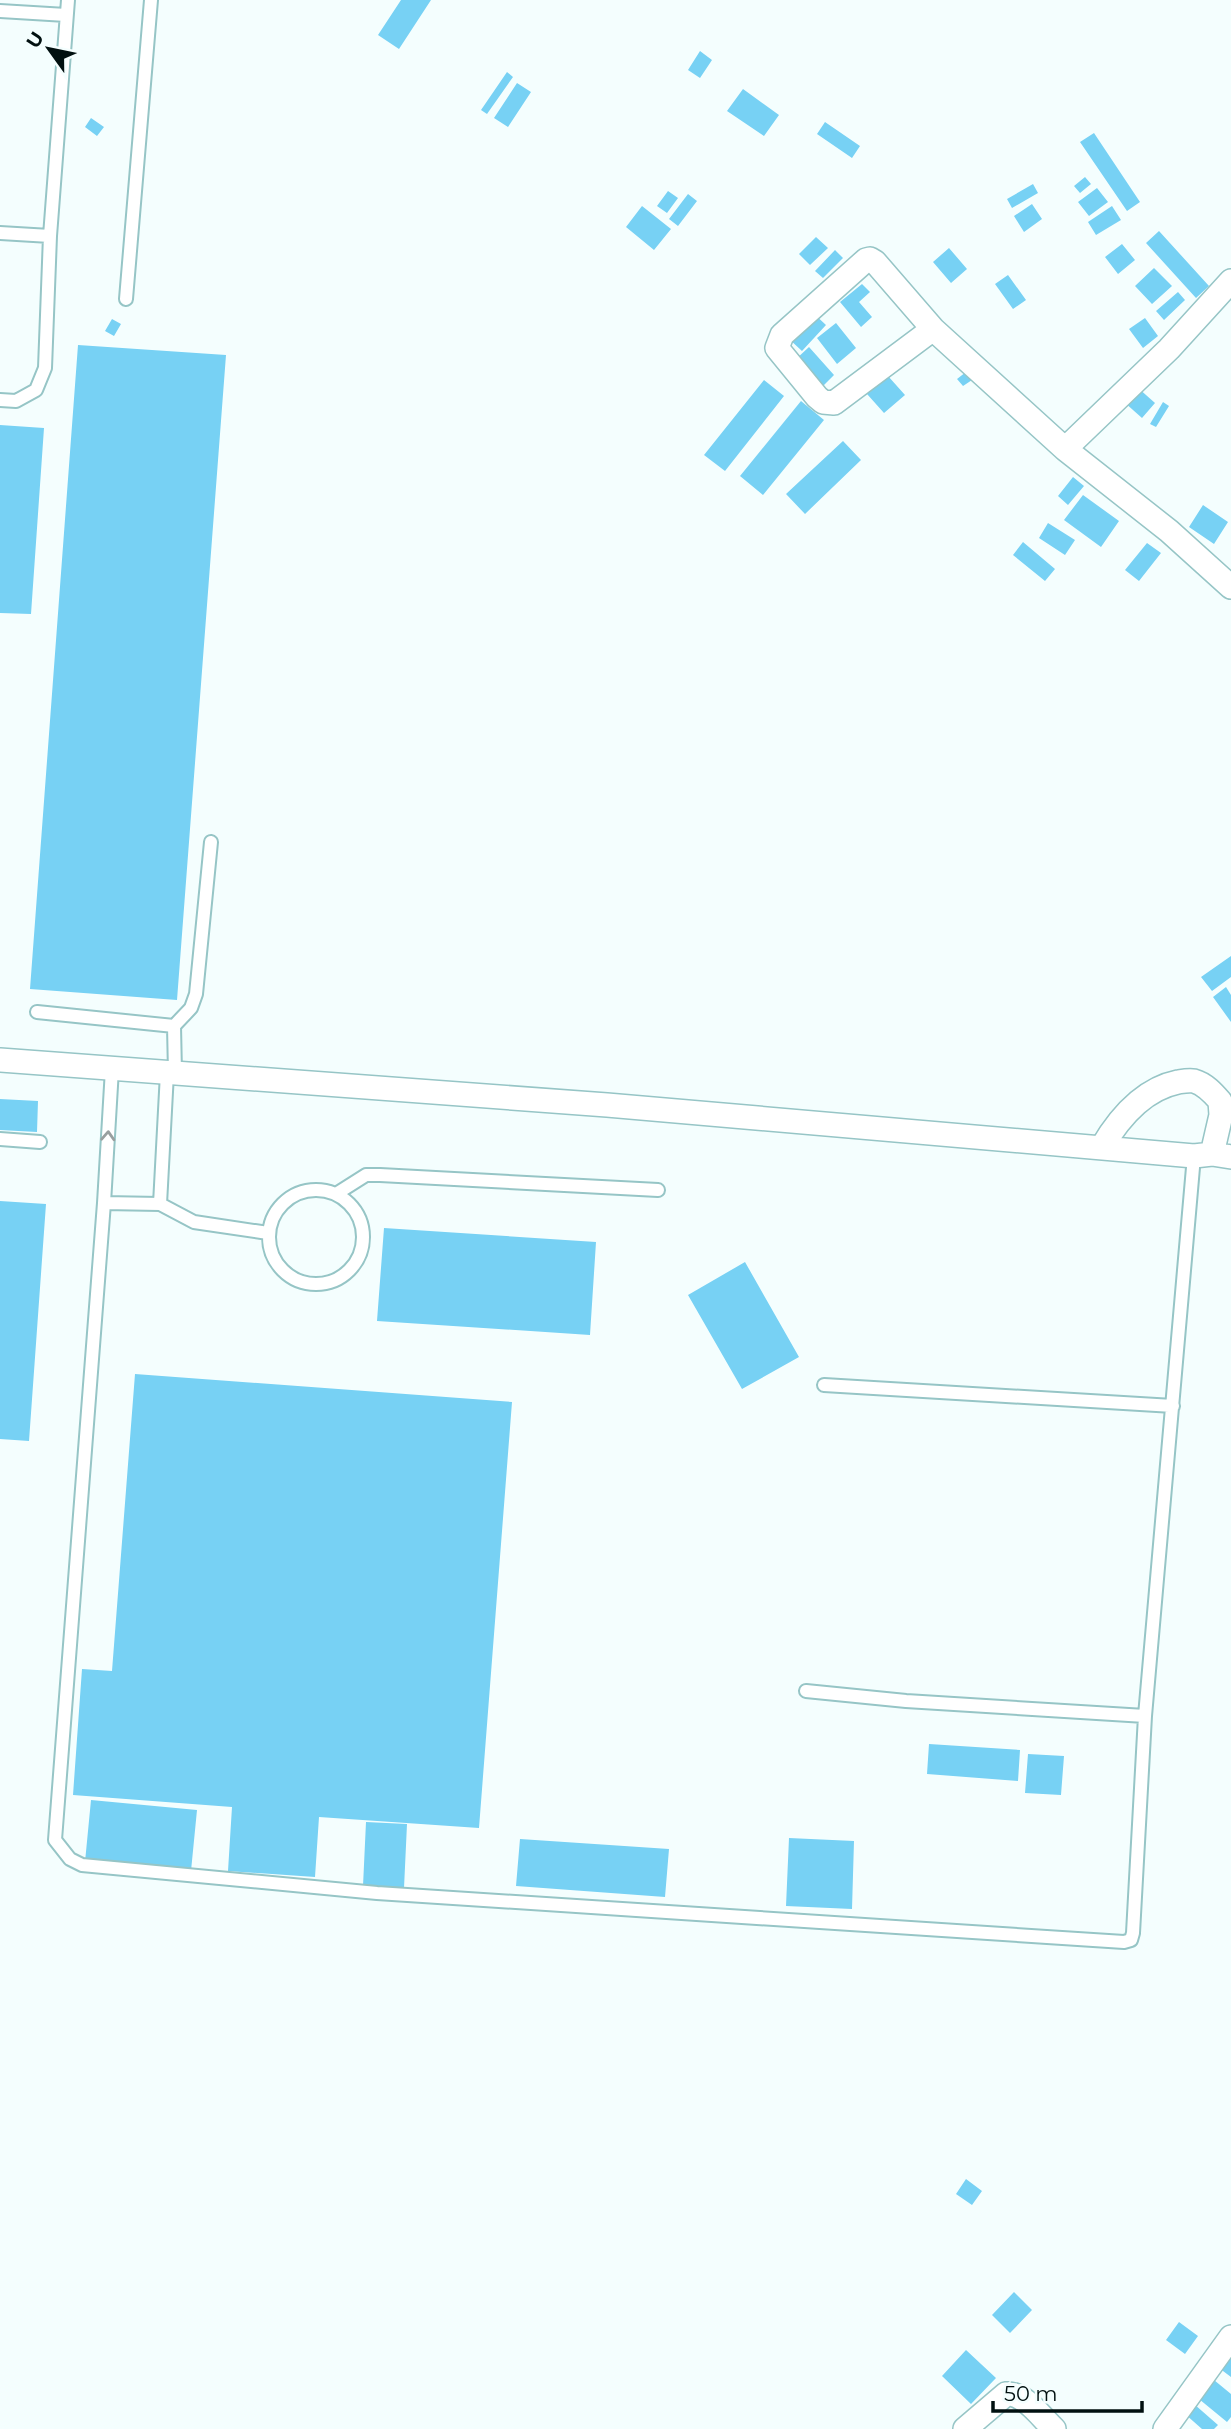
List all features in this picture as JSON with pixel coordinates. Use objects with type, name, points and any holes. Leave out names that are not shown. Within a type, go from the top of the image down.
[{"type":"street","points":[[933,329],[834,403],[823,402],[817,397],[778,348],[782,335],[870,259],[933,329],[1065,449],[1169,531],[1231,587]]},
{"type":"street","points":[[1065,449],[1169,349],[1231,281]]},
{"type":"street","points":[[0,1060],[607,1105],[1102,1147],[1212,1156],[1225,1098],[1192,1080],[1157,1089],[1127,1112],[1102,1147]]},
{"type":"street","points":[[1165,2429],[1231,2337]]},
{"type":"street","points":[[965,2429],[1006,2394],[1011,2393],[1020,2397],[1054,2429]]},
{"type":"lane","points":[[0,400],[16,401],[36,390],[45,368],[50,236],[68,0]]},
{"type":"lane","points":[[126,299],[151,0]]},
{"type":"lane","points":[[0,11],[66,15]]},
{"type":"lane","points":[[0,233],[50,236]]},
{"type":"lane","points":[[160,1204],[174,1026],[191,1008],[196,994],[211,842]]},
{"type":"lane","points":[[37,1012],[174,1026]]},
{"type":"lane","points":[[112,1069],[55,1840],[70,1859],[82,1865],[377,1893],[1124,1942],[1131,1940],[1145,1716],[1173,1406],[1212,1156]]},
{"type":"lane","points":[[0,1139],[40,1142]]},
{"type":"lane","points":[[336,1194],[366,1175],[380,1174],[658,1189]]},
{"type":"lane","points":[[314,1189],[336,1194],[354,1208],[363,1229],[361,1252],[348,1271],[329,1283],[306,1283],[285,1273],[272,1255],[268,1233],[276,1211],[292,1195],[314,1189]]},
{"type":"lane","points":[[104,1203],[160,1204],[194,1222],[268,1233]]},
{"type":"lane","points":[[824,1385],[1173,1406]]},
{"type":"lane","points":[[806,1691],[896,1700],[1145,1716]]},
{"type":"building","points":[[401,0],[431,0],[399,49],[378,35]]},
{"type":"building","points":[[700,51],[712,60],[700,78],[688,70]]},
{"type":"building","points":[[507,72],[513,77],[487,114],[481,110]]},
{"type":"building","points":[[517,83],[531,92],[508,127],[494,118]]},
{"type":"building","points":[[743,89],[779,115],[764,136],[727,111]]},
{"type":"building","points":[[91,118],[104,127],[97,136],[85,127]]},
{"type":"building","points":[[825,122],[860,146],[852,158],[817,134]]},
{"type":"building","points":[[1094,133],[1140,202],[1127,211],[1080,142]]},
{"type":"building","points":[[1085,177],[1091,184],[1080,193],[1074,186]]},
{"type":"building","points":[[1033,184],[1038,193],[1012,208],[1007,199]]},
{"type":"building","points":[[1097,188],[1108,202],[1089,216],[1078,202]]},
{"type":"building","points":[[668,191],[678,198],[667,213],[657,206]]},
{"type":"building","points":[[688,194],[697,201],[678,226],[669,219]]},
{"type":"building","points":[[1032,204],[1042,219],[1024,232],[1014,216]]},
{"type":"building","points":[[642,206],[671,229],[654,250],[626,227]]},
{"type":"building","points":[[1112,206],[1121,220],[1096,235],[1088,222]]},
{"type":"building","points":[[1159,231],[1209,286],[1196,298],[1146,243]]},
{"type":"building","points":[[816,237],[828,248],[810,265],[799,254]]},
{"type":"building","points":[[1122,244],[1135,260],[1118,274],[1105,257]]},
{"type":"building","points":[[949,248],[967,269],[951,283],[933,262]]},
{"type":"building","points":[[835,250],[843,258],[823,278],[815,271]]},
{"type":"building","points":[[1154,268],[1172,286],[1152,304],[1135,286]]},
{"type":"building","points":[[1008,275],[1026,300],[1013,309],[995,284]]},
{"type":"building","points":[[862,284],[870,292],[859,302],[872,317],[861,327],[840,302]]},
{"type":"building","points":[[1178,292],[1185,300],[1164,320],[1156,311]]},
{"type":"building","points":[[812,312],[826,325],[802,351],[788,338]]},
{"type":"building","points":[[1145,318],[1158,336],[1143,348],[1129,329]]},
{"type":"building","points":[[112,319],[121,324],[114,336],[105,331]]},
{"type":"building","points":[[836,323],[856,348],[837,364],[817,338]]},
{"type":"building","points":[[78,345],[226,355],[177,1000],[30,989]]},
{"type":"building","points":[[809,347],[834,375],[821,388],[795,360]]},
{"type":"building","points":[[966,372],[972,380],[963,386],[957,379]]},
{"type":"building","points":[[888,376],[905,395],[884,413],[867,394]]},
{"type":"building","points":[[764,380],[784,396],[725,471],[704,455]]},
{"type":"building","points":[[1137,387],[1155,403],[1142,418],[1124,402]]},
{"type":"building","points":[[801,401],[824,420],[763,495],[740,476]]},
{"type":"building","points":[[1163,402],[1169,406],[1156,427],[1150,424]]},
{"type":"building","points":[[0,425],[44,428],[31,614],[0,613]]},
{"type":"building","points":[[843,441],[861,460],[805,514],[786,494]]},
{"type":"building","points":[[1073,477],[1084,486],[1068,505],[1058,496]]},
{"type":"building","points":[[1083,495],[1119,521],[1101,547],[1064,520]]},
{"type":"building","points":[[1203,505],[1228,522],[1214,544],[1189,527]]},
{"type":"building","points":[[1048,523],[1075,540],[1065,555],[1039,538]]},
{"type":"building","points":[[1023,542],[1055,569],[1045,581],[1013,555]]},
{"type":"building","points":[[1147,543],[1161,553],[1139,581],[1125,570]]},
{"type":"building","points":[[1231,956],[1231,977],[1212,991],[1201,977]]},
{"type":"building","points":[[1226,987],[1231,995],[1231,1022],[1213,997]]},
{"type":"building","points":[[0,1099],[38,1101],[37,1132],[0,1130]]},
{"type":"building","points":[[0,1201],[46,1204],[29,1441],[0,1439]]},
{"type":"building","points":[[384,1228],[596,1242],[590,1335],[377,1321]]},
{"type":"building","points":[[745,1262],[799,1357],[742,1389],[688,1295]]},
{"type":"building","points":[[135,1374],[512,1402],[479,1828],[319,1817],[315,1877],[228,1871],[232,1807],[73,1795],[82,1669],[112,1671]]},
{"type":"building","points":[[929,1744],[1020,1750],[1018,1781],[927,1774]]},
{"type":"building","points":[[1028,1754],[1064,1756],[1061,1795],[1025,1793]]},
{"type":"building","points":[[91,1800],[197,1810],[191,1871],[85,1862]]},
{"type":"building","points":[[366,1822],[407,1824],[404,1888],[363,1886]]},
{"type":"building","points":[[789,1838],[854,1841],[852,1909],[786,1906]]},
{"type":"building","points":[[520,1839],[669,1849],[665,1897],[516,1886]]},
{"type":"building","points":[[966,2179],[982,2191],[972,2205],[956,2194]]},
{"type":"building","points":[[1014,2292],[1032,2310],[1010,2333],[992,2315]]},
{"type":"building","points":[[1179,2322],[1198,2336],[1185,2354],[1166,2340]]},
{"type":"building","points":[[966,2350],[996,2378],[971,2404],[942,2376]]},
{"type":"building","points":[[1231,2353],[1231,2377],[1219,2368]]},
{"type":"building","points":[[1214,2380],[1231,2394],[1231,2417],[1227,2422],[1199,2399]]},
{"type":"building","points":[[1194,2404],[1218,2425],[1214,2429],[1202,2429],[1185,2414]]}]
